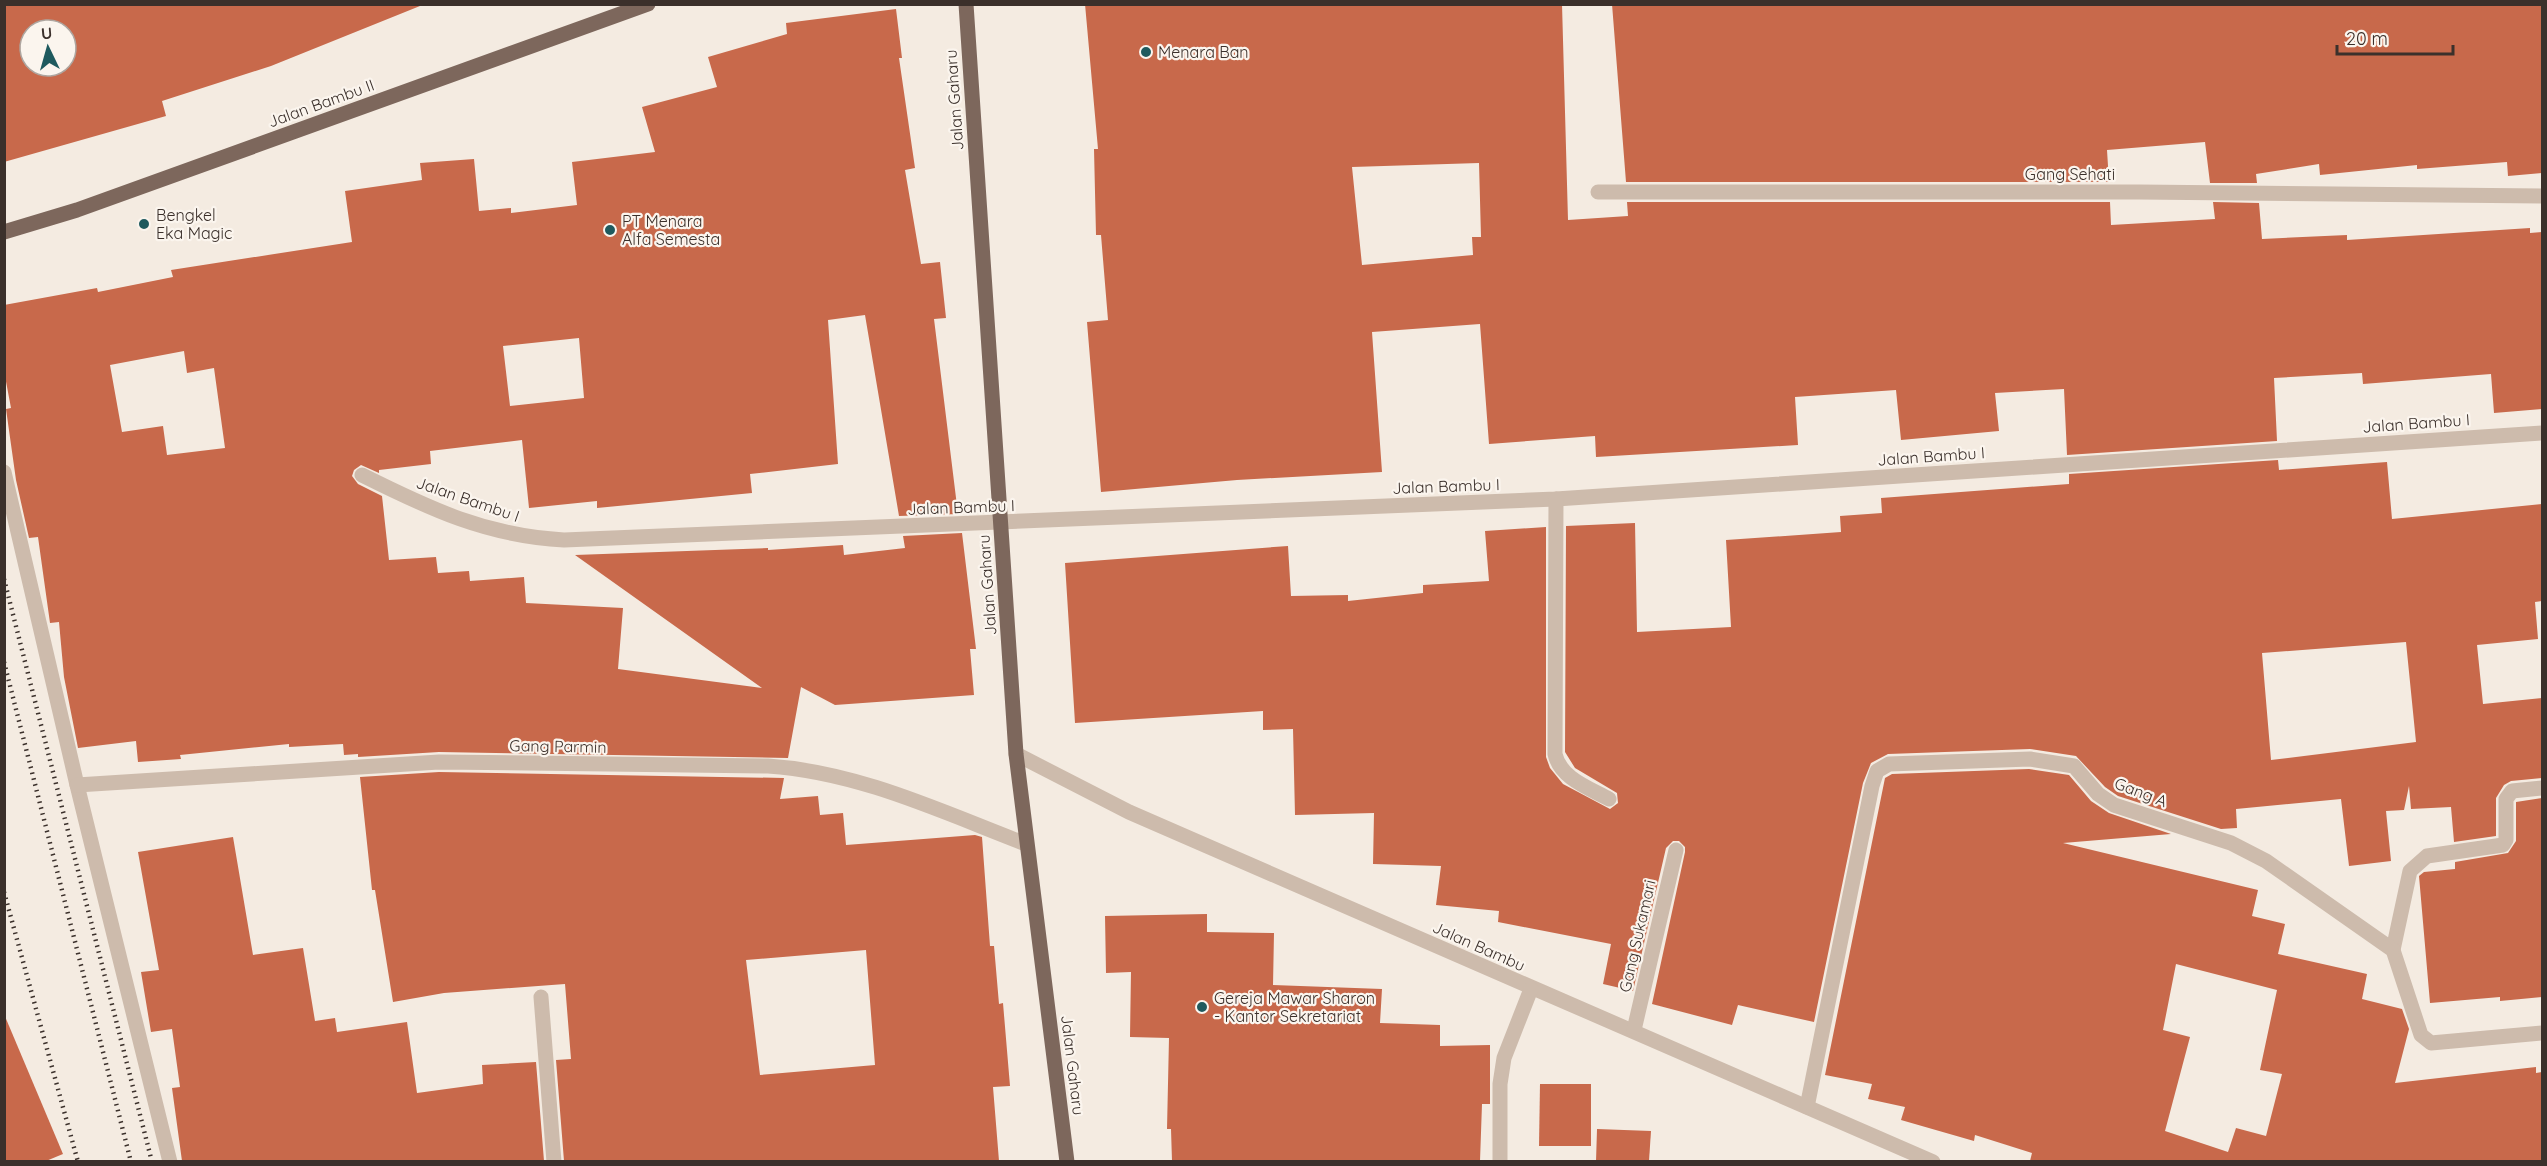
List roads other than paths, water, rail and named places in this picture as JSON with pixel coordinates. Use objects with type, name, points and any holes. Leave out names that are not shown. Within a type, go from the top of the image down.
[{"type":"main road","name":"Jalan Bambu II","points":[[4,232],[77,210],[648,4]]},
{"type":"main road","name":"Jalan Gaharu","points":[[966,4],[1016,754],[1067,1161]]},
{"type":"street","name":"Gang Sehati","points":[[1598,192],[2139,192],[2542,196]]},
{"type":"street","name":"Jalan Bambu I","points":[[362,476],[429,508],[502,533],[528,538],[564,540],[1556,499],[2542,433]]},
{"type":"street","points":[[4,472],[77,785],[170,1161]]},
{"type":"street","points":[[1556,499],[1555,754],[1557,764],[1564,773],[1609,799]]},
{"type":"street","name":"Jalan Bambu","points":[[1016,754],[1129,812],[1531,989],[1634,1030],[1933,1161]]},
{"type":"street","name":"Gang A","points":[[1807,1107],[1872,786],[1877,771],[1889,764],[2030,759],[2074,766],[2098,794],[2114,805],[2231,843],[2266,861],[2393,950]]},
{"type":"street","name":"Gang Parmin","points":[[77,785],[439,762],[801,768],[854,779],[1026,843]]},
{"type":"street","points":[[2542,788],[2511,791],[2506,799],[2506,840],[2503,844],[2427,856],[2417,863],[2410,871],[2393,950],[2421,1035],[2426,1041],[2430,1043],[2542,1033]]},
{"type":"street","name":"Gang Sukamari","points":[[1634,1030],[1676,850]]},
{"type":"street","points":[[1500,1161],[1500,1084],[1504,1058],[1531,989]]},
{"type":"street","points":[[541,997],[554,1161]]},
{"type":"railway","points":[[4,579],[152,1162]]},
{"type":"railway","points":[[4,662],[131,1162]]},
{"type":"railway","points":[[4,892],[78,1162]]},
{"type":"place","name":"Menara Ban","points":[[1146,52]]},
{"type":"place","name":"Bengkel Eka Magic","points":[[144,224]]},
{"type":"place","name":"PT Menara Alfa Semesta","points":[[610,230]]},
{"type":"place","name":"Gereja Mawar Sharon - Kantor Sekretariat","points":[[1202,1007]]}]
